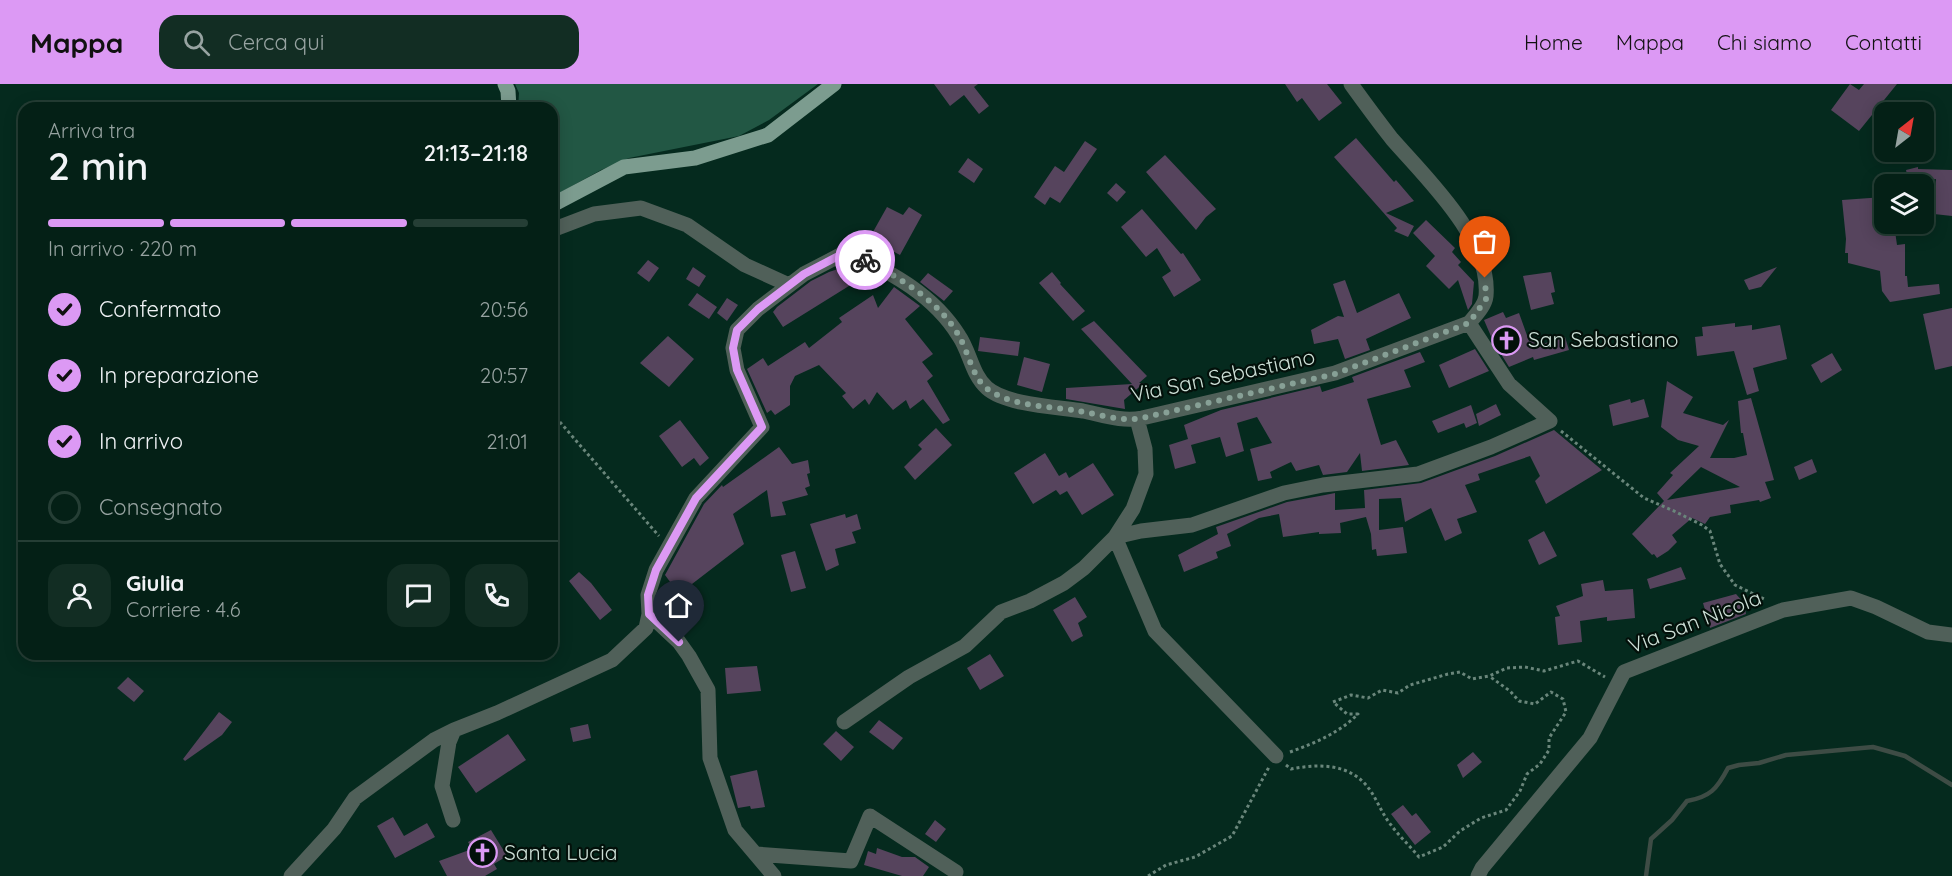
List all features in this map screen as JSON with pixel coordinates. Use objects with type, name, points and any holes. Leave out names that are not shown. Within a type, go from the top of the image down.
[{"type":"main road","points":[[505,84],[509,102]]},
{"type":"main road","points":[[558,202],[624,167],[695,158],[768,135],[834,84]]},
{"type":"street","points":[[1115,537],[1192,525],[1284,493],[1323,485],[1418,474],[1491,447],[1550,421],[1509,384],[1469,323],[1486,299],[1485,278],[1477,251],[1460,219],[1390,136],[1350,84]]},
{"type":"street","points":[[291,876],[334,829],[354,798],[434,740],[454,729],[497,713],[612,660],[646,628],[649,614],[648,595],[656,570],[696,498],[762,427],[737,370],[733,348],[737,330],[758,309],[789,285],[746,264],[687,225],[641,208],[594,214],[558,228]]},
{"type":"street","name":"Via San Sebastiano","points":[[789,285],[804,274],[848,251],[908,283],[925,297],[960,336],[980,381],[988,390],[1032,404],[1124,419],[1137,419],[1335,374],[1469,323]]},
{"type":"street","points":[[844,722],[909,677],[965,646],[1001,612],[1030,602],[1064,583],[1084,568],[1115,537],[1133,509],[1146,474],[1145,449],[1137,419]]},
{"type":"street","points":[[1115,537],[1155,631],[1276,756]]},
{"type":"street","name":"Via San Nicola","points":[[1478,876],[1482,868],[1590,738],[1624,672],[1783,610],[1851,598],[1928,633],[1952,635]]},
{"type":"street","points":[[649,614],[679,642],[708,690],[710,758],[735,830],[774,876]]},
{"type":"street","points":[[453,820],[442,786],[449,742],[454,729]]},
{"type":"street","points":[[756,854],[851,861],[870,816],[956,872]]},
{"type":"path","points":[[558,420],[669,548]]},
{"type":"path","points":[[1550,421],[1644,498],[1710,531],[1720,564],[1736,585],[1783,610]]},
{"type":"path","points":[[1148,876],[1166,865],[1195,857],[1232,836],[1276,756],[1323,740],[1336,729],[1348,724],[1358,714],[1347,714],[1333,702],[1352,695],[1368,698],[1383,690],[1398,693],[1410,685],[1448,674],[1460,672],[1472,679],[1507,669],[1525,667],[1544,671],[1578,661],[1586,664],[1595,673],[1611,680],[1616,687]]},
{"type":"path","points":[[1276,756],[1291,770],[1312,765],[1353,773],[1366,785],[1391,825],[1419,857],[1443,847],[1460,831],[1481,818],[1506,810],[1520,791],[1527,774],[1540,764],[1549,750],[1549,738],[1566,712],[1563,699],[1551,692],[1535,704],[1519,701],[1510,691],[1489,676]]},
{"type":"green space","points":[[515,84],[818,84],[769,120],[739,136],[629,158],[601,170],[558,194],[558,102],[518,102],[519,93]]},
{"type":"building","points":[[934,84],[978,84],[974,87],[989,106],[979,114],[964,95],[950,106]]},
{"type":"building","points":[[1285,84],[1327,84],[1342,103],[1319,121],[1302,98],[1297,102]]},
{"type":"building","points":[[1850,84],[1859,90],[1864,84],[1897,84],[1882,102],[1874,102],[1874,112],[1859,131],[1831,110]]},
{"type":"building","points":[[1356,138],[1394,182],[1396,180],[1414,201],[1386,213],[1414,226],[1408,237],[1394,231],[1397,228],[1334,157]]},
{"type":"building","points":[[1085,141],[1097,149],[1060,203],[1050,197],[1045,205],[1034,197],[1055,166],[1064,172]]},
{"type":"building","points":[[1165,155],[1216,209],[1196,230],[1146,172]]},
{"type":"building","points":[[968,158],[983,169],[974,183],[958,172]]},
{"type":"building","points":[[1918,167],[1918,169],[1952,170],[1952,216],[1934,214],[1936,179],[1934,179],[1934,174],[1907,174],[1906,170]]},
{"type":"building","points":[[1116,183],[1126,192],[1117,202],[1107,193]]},
{"type":"building","points":[[1874,198],[1874,234],[1895,234],[1897,245],[1905,244],[1905,276],[1907,276],[1908,287],[1939,284],[1940,294],[1890,302],[1882,291],[1880,271],[1848,263],[1848,253],[1845,253],[1842,200]]},
{"type":"building","points":[[887,207],[903,215],[909,207],[922,215],[900,255],[869,239]]},
{"type":"building","points":[[1142,209],[1181,254],[1183,253],[1201,280],[1174,297],[1162,277],[1171,271],[1157,248],[1146,257],[1121,227]]},
{"type":"building","points":[[1426,220],[1455,248],[1452,252],[1461,262],[1458,265],[1474,282],[1472,304],[1468,310],[1458,280],[1449,289],[1426,266],[1435,256],[1413,233]]},
{"type":"building","points":[[648,260],[659,268],[649,282],[637,273]]},
{"type":"building","points":[[850,265],[862,269],[865,276],[783,327],[773,312],[777,307],[811,281]]},
{"type":"building","points":[[693,267],[706,276],[699,287],[686,279]]},
{"type":"building","points":[[1777,267],[1761,287],[1749,290],[1744,280]]},
{"type":"building","points":[[1052,272],[1085,311],[1073,321],[1039,283]]},
{"type":"building","points":[[1551,272],[1555,292],[1551,293],[1554,304],[1531,310],[1523,276]]},
{"type":"building","points":[[928,273],[953,291],[944,301],[920,282]]},
{"type":"building","points":[[1345,280],[1357,313],[1399,293],[1411,318],[1366,339],[1370,350],[1345,359],[1338,339],[1314,344],[1311,330],[1338,316],[1344,317],[1333,284]]},
{"type":"building","points":[[894,287],[920,306],[905,319],[933,354],[922,362],[933,376],[927,381],[950,420],[943,424],[923,399],[910,409],[906,400],[893,410],[877,392],[869,405],[865,399],[853,409],[842,396],[846,393],[819,365],[795,376],[790,386],[790,405],[775,415],[771,410],[767,413],[747,369],[763,358],[768,366],[805,342],[809,348],[842,322],[839,318],[873,295],[878,308]]},
{"type":"building","points":[[697,293],[717,307],[709,319],[688,305]]},
{"type":"building","points":[[727,298],[738,305],[727,321],[717,313]]},
{"type":"building","points":[[1952,308],[1952,366],[1935,370],[1923,314]]},
{"type":"building","name":"San Sebastiano","points":[[1503,312],[1506,318],[1519,313],[1529,341],[1537,339],[1539,345],[1565,337],[1569,350],[1534,360],[1533,357],[1509,367],[1493,341],[1484,320]]},
{"type":"building","points":[[1094,321],[1147,376],[1139,383],[1144,383],[1124,400],[1125,409],[1066,399],[1066,388],[1132,384],[1081,329]]},
{"type":"building","points":[[1735,323],[1735,327],[1752,325],[1752,330],[1780,325],[1787,359],[1753,368],[1759,391],[1747,395],[1734,351],[1697,356],[1695,337],[1703,336],[1702,327]]},
{"type":"building","points":[[668,336],[694,359],[669,387],[640,363]]},
{"type":"building","points":[[980,337],[1020,342],[1018,356],[978,351]]},
{"type":"building","points":[[1475,349],[1489,371],[1449,388],[1439,365]]},
{"type":"building","points":[[1420,352],[1425,362],[1404,370],[1411,387],[1367,399],[1381,445],[1396,440],[1409,465],[1362,471],[1360,453],[1347,472],[1323,475],[1319,465],[1296,471],[1291,462],[1270,472],[1272,478],[1258,481],[1250,449],[1272,443],[1257,417],[1237,423],[1244,451],[1226,457],[1220,437],[1191,445],[1196,463],[1175,469],[1169,445],[1188,439],[1184,425],[1221,410],[1320,386],[1322,392],[1354,382],[1352,377]]},
{"type":"building","points":[[1832,353],[1842,370],[1821,383],[1811,365]]},
{"type":"building","points":[[1024,357],[1050,364],[1042,392],[1017,385]]},
{"type":"building","points":[[1667,381],[1693,397],[1683,413],[1723,425],[1729,420],[1710,458],[1734,458],[1747,455],[1743,433],[1741,433],[1738,401],[1751,398],[1774,480],[1765,482],[1771,498],[1760,502],[1759,500],[1730,505],[1731,513],[1710,517],[1705,524],[1692,518],[1672,535],[1677,542],[1657,558],[1632,534],[1664,501],[1657,493],[1673,475],[1670,473],[1699,446],[1678,440],[1661,427]],"holes":[[[1701,467],[1740,487],[1667,500]]]},
{"type":"building","points":[[1630,399],[1631,403],[1644,399],[1649,417],[1613,426],[1609,405]]},
{"type":"building","points":[[1496,404],[1501,415],[1479,426],[1476,414]]},
{"type":"building","points":[[1471,405],[1477,423],[1466,428],[1464,423],[1438,433],[1432,421]]},
{"type":"building","points":[[680,420],[709,458],[700,466],[694,458],[682,467],[659,436]]},
{"type":"building","points":[[936,428],[952,445],[915,480],[904,467],[922,449],[918,445]]},
{"type":"building","points":[[1554,430],[1602,470],[1546,504],[1535,481],[1540,476],[1530,456],[1478,474],[1480,480],[1465,485],[1477,512],[1457,519],[1462,533],[1445,541],[1431,508],[1405,522],[1401,498],[1379,499],[1379,530],[1403,527],[1407,553],[1377,556],[1376,549],[1372,550],[1371,534],[1366,517],[1340,523],[1341,533],[1319,534],[1319,532],[1283,537],[1279,514],[1259,518],[1227,534],[1231,546],[1216,552],[1218,558],[1184,572],[1178,555],[1218,534],[1216,527],[1287,502],[1335,493],[1335,510],[1365,508],[1364,490],[1421,483],[1495,456]]},
{"type":"building","points":[[779,447],[792,464],[808,460],[810,473],[807,474],[810,486],[805,488],[808,495],[782,502],[786,515],[771,517],[767,490],[733,514],[744,544],[679,594],[665,575],[704,504],[722,485],[723,487]]},
{"type":"building","points":[[1045,453],[1059,476],[1066,472],[1069,478],[1093,463],[1114,495],[1082,515],[1067,491],[1060,495],[1056,490],[1033,504],[1014,473]]},
{"type":"building","points":[[1812,459],[1817,472],[1799,480],[1794,467]]},
{"type":"building","points":[[845,514],[846,518],[857,514],[861,529],[852,532],[856,543],[835,549],[839,565],[826,571],[810,524]]},
{"type":"building","points":[[1544,531],[1557,556],[1539,565],[1528,540]]},
{"type":"building","points":[[795,551],[806,588],[791,592],[781,555]]},
{"type":"building","points":[[1681,567],[1686,579],[1650,589],[1647,579]]},
{"type":"building","points":[[579,572],[591,583],[612,610],[600,620],[569,581]]},
{"type":"building","points":[[1603,580],[1605,591],[1633,589],[1635,618],[1607,621],[1607,617],[1580,621],[1582,642],[1558,645],[1555,617],[1560,616],[1556,606],[1583,596],[1581,584]]},
{"type":"building","points":[[1736,594],[1744,603],[1746,614],[1710,628],[1703,603]]},
{"type":"building","points":[[1075,597],[1087,617],[1078,623],[1083,636],[1072,642],[1053,610]]},
{"type":"building","points":[[990,654],[1004,676],[980,690],[967,668]]},
{"type":"building","points":[[757,666],[761,691],[727,694],[725,668]]},
{"type":"building","points":[[128,677],[144,691],[134,702],[117,688]]},
{"type":"building","points":[[219,712],[232,722],[222,735],[185,761],[183,759]]},
{"type":"building","points":[[879,720],[903,738],[893,750],[869,732]]},
{"type":"building","points":[[588,724],[591,738],[573,742],[570,728]]},
{"type":"building","points":[[836,731],[854,747],[841,761],[823,744]]},
{"type":"building","points":[[508,734],[526,760],[476,793],[458,767]]},
{"type":"building","points":[[1473,752],[1482,762],[1463,778],[1457,765]]},
{"type":"building","points":[[757,770],[765,807],[738,808],[730,776]]},
{"type":"building","points":[[1403,805],[1412,816],[1416,813],[1431,832],[1415,845],[1391,814]]},
{"type":"building","points":[[393,817],[404,836],[427,823],[435,837],[395,858],[377,826]]},
{"type":"building","points":[[935,820],[946,829],[936,842],[925,834]]},
{"type":"building","name":"Santa Lucia","points":[[491,830],[507,856],[494,864],[497,869],[485,876],[447,876],[439,861],[472,849],[468,842]]},
{"type":"building","points":[[877,848],[902,857],[915,857],[929,867],[923,876],[902,876],[864,865],[868,851],[876,854]]},
{"type":"waterway","points":[[1646,876],[1651,839],[1672,820],[1687,801],[1702,797],[1712,791],[1728,768],[1759,763],[1786,755],[1873,747],[1905,756],[1952,785]]},
{"type":"way so far","points":[[865,260],[908,283],[925,297],[960,336],[980,381],[988,390],[1032,404],[1124,419],[1142,418],[1335,374],[1469,323],[1486,299],[1485,278]]},
{"type":"place","name":"San Sebastiano","points":[[1507,340]]},
{"type":"place","name":"Santa Lucia","points":[[483,853]]},
{"type":"route","points":[[679,642],[649,614],[648,595],[656,570],[696,498],[762,427],[737,370],[733,348],[737,330],[758,309],[804,274],[848,251],[865,260]]}]
